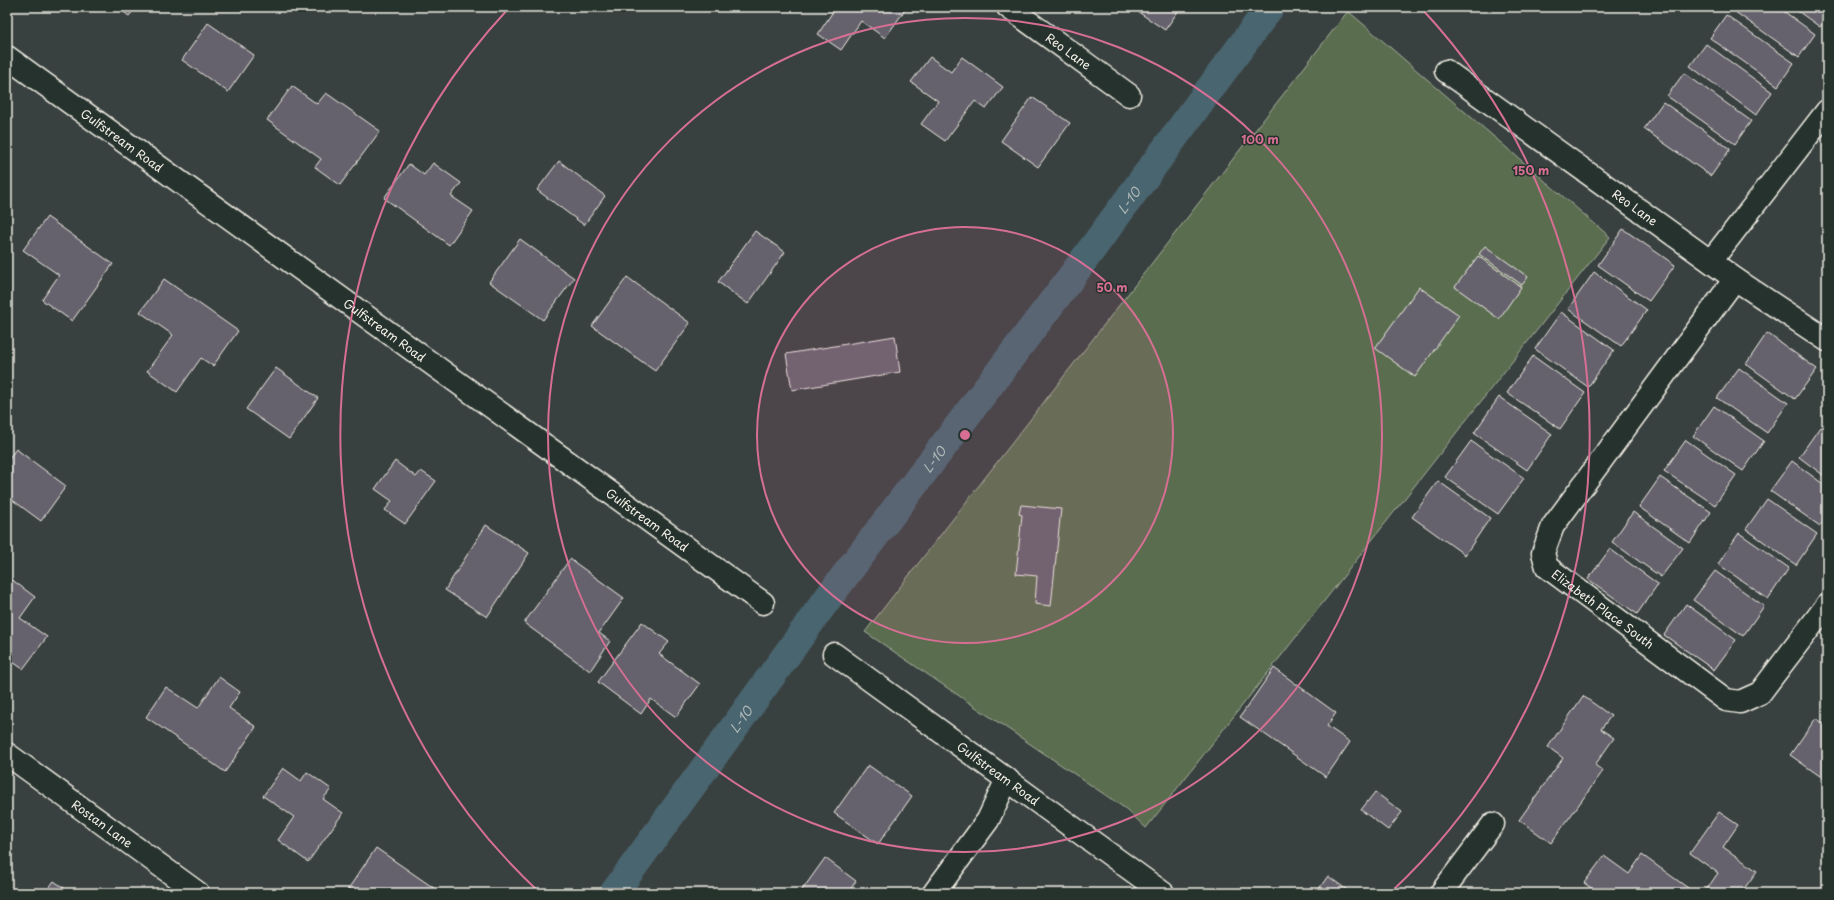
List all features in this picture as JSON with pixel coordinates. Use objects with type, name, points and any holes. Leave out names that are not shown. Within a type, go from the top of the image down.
[{"type":"street","name":"Reo Lane","points":[[1008,7],[1129,95]]},
{"type":"street","name":"Gulfstream Road","points":[[7,57],[763,603]]},
{"type":"street","name":"Reo Lane","points":[[1446,70],[1711,262],[1827,340]]},
{"type":"street","points":[[1711,262],[1827,111]]},
{"type":"street","name":"Elizabeth Place South","points":[[1735,279],[1553,526],[1543,553],[1547,567],[1726,700],[1740,702],[1760,693],[1827,605]]},
{"type":"street","name":"Gulfstream Road","points":[[834,654],[1163,893]]},
{"type":"street","name":"Rostan Lane","points":[[7,754],[198,893]]},
{"type":"street","points":[[934,893],[988,820],[1007,779]]},
{"type":"street","points":[[1441,893],[1493,824]]},
{"type":"green space","points":[[1348,11],[1610,237],[1146,828],[1126,809],[865,632]]},
{"type":"building","points":[[117,7],[136,7],[129,16]]},
{"type":"building","points":[[836,7],[907,7],[885,38],[861,21],[841,50],[818,34]]},
{"type":"building","points":[[1131,7],[1181,7],[1165,30]]},
{"type":"building","points":[[1733,7],[1778,7],[1815,34],[1799,57],[1731,9]]},
{"type":"building","points":[[1792,7],[1827,7],[1827,18],[1820,27]]},
{"type":"building","points":[[1726,15],[1794,63],[1778,86],[1710,38]]},
{"type":"building","points":[[208,23],[254,55],[228,92],[182,60]]},
{"type":"building","points":[[1706,44],[1772,92],[1756,115],[1690,66]]},
{"type":"building","points":[[930,57],[951,72],[962,57],[1003,87],[986,109],[975,101],[945,141],[921,124],[938,101],[911,82]]},
{"type":"building","points":[[1684,73],[1751,121],[1735,144],[1667,96]]},
{"type":"building","points":[[292,86],[317,104],[326,93],[380,131],[340,185],[315,167],[321,159],[267,120]]},
{"type":"building","points":[[1032,97],[1070,123],[1038,167],[1001,141]]},
{"type":"building","points":[[1663,102],[1730,149],[1711,176],[1644,129]]},
{"type":"building","points":[[559,161],[605,196],[584,225],[537,190]]},
{"type":"building","points":[[433,163],[461,183],[451,196],[473,211],[449,245],[384,198],[409,164],[424,175]]},
{"type":"building","points":[[47,217],[113,264],[72,321],[42,300],[59,275],[23,250]]},
{"type":"building","points":[[1623,229],[1675,265],[1649,301],[1598,265]]},
{"type":"building","points":[[755,231],[785,252],[748,304],[718,282]]},
{"type":"building","points":[[520,239],[574,278],[543,320],[489,282]]},
{"type":"building","points":[[1485,246],[1528,277],[1522,285],[1479,254]]},
{"type":"building","points":[[1478,256],[1521,287],[1499,319],[1455,287]]},
{"type":"building","points":[[1594,272],[1647,310],[1621,346],[1568,309]]},
{"type":"building","points":[[627,277],[690,323],[655,371],[592,326]]},
{"type":"building","points":[[164,279],[238,331],[213,366],[201,358],[177,392],[147,371],[173,335],[140,312]]},
{"type":"building","points":[[1419,287],[1459,315],[1415,377],[1375,348]]},
{"type":"building","points":[[1561,312],[1614,350],[1588,387],[1535,349]]},
{"type":"building","points":[[1767,333],[1817,369],[1795,399],[1746,364]]},
{"type":"building","points":[[895,336],[900,372],[792,390],[786,354]]},
{"type":"building","points":[[1533,356],[1585,393],[1560,429],[1507,393]]},
{"type":"building","points":[[276,368],[318,398],[289,439],[246,409]]},
{"type":"building","points":[[1739,368],[1788,403],[1767,433],[1717,398]]},
{"type":"building","points":[[1499,397],[1552,434],[1527,470],[1474,433]]},
{"type":"building","points":[[1714,406],[1764,441],[1743,471],[1693,436]]},
{"type":"building","points":[[1820,427],[1827,432],[1827,478],[1799,457]]},
{"type":"building","points":[[1686,440],[1736,475],[1715,505],[1664,471]]},
{"type":"building","points":[[1471,441],[1524,478],[1498,514],[1445,477]]},
{"type":"building","points":[[16,449],[66,486],[41,521],[7,496],[7,461]]},
{"type":"building","points":[[395,461],[416,477],[421,471],[436,481],[405,524],[385,510],[392,501],[375,489]]},
{"type":"building","points":[[1792,461],[1827,487],[1827,516],[1820,526],[1770,491]]},
{"type":"building","points":[[1660,477],[1711,512],[1690,543],[1639,507]]},
{"type":"building","points":[[1438,481],[1490,518],[1465,555],[1412,517]]},
{"type":"building","points":[[1767,499],[1817,534],[1796,565],[1746,529]]},
{"type":"building","points":[[1021,505],[1061,509],[1051,606],[1035,604],[1037,576],[1016,574],[1022,515],[1019,514]]},
{"type":"building","points":[[1633,512],[1683,548],[1661,577],[1612,542]]},
{"type":"building","points":[[486,525],[529,553],[487,617],[445,590]]},
{"type":"building","points":[[1739,533],[1789,568],[1768,599],[1718,564]]},
{"type":"building","points":[[1610,549],[1658,584],[1637,614],[1588,579]]},
{"type":"building","points":[[570,559],[624,598],[599,633],[610,641],[590,671],[524,623]]},
{"type":"building","points":[[1715,571],[1764,606],[1743,636],[1693,600]]},
{"type":"building","points":[[7,576],[35,597],[20,618],[47,637],[23,669],[7,658]]},
{"type":"building","points":[[1686,604],[1736,640],[1714,670],[1664,635]]},
{"type":"building","points":[[642,622],[669,642],[659,654],[700,684],[676,717],[651,699],[641,714],[598,682]]},
{"type":"building","points":[[1274,668],[1336,713],[1327,726],[1350,742],[1326,777],[1240,717]]},
{"type":"building","points":[[219,677],[240,692],[229,708],[256,727],[225,772],[146,717],[166,687],[198,708]]},
{"type":"building","points":[[1583,696],[1611,716],[1601,729],[1614,738],[1595,765],[1603,771],[1551,843],[1519,820],[1563,758],[1548,747]]},
{"type":"building","points":[[1816,718],[1827,726],[1827,781],[1790,755]]},
{"type":"building","points":[[868,765],[912,796],[878,844],[834,813]]},
{"type":"building","points":[[283,768],[301,781],[307,772],[331,789],[323,799],[343,813],[308,862],[278,840],[294,817],[263,796]]},
{"type":"building","points":[[1375,792],[1402,812],[1388,830],[1361,810]]},
{"type":"building","points":[[1719,812],[1738,825],[1723,847],[1757,871],[1741,893],[1704,893],[1718,873],[1690,853]]},
{"type":"building","points":[[376,848],[441,893],[347,893],[346,892]]},
{"type":"building","points":[[1642,855],[1695,893],[1598,893],[1584,883],[1604,856],[1629,874]]},
{"type":"building","points":[[825,858],[856,881],[848,893],[800,893]]},
{"type":"building","points":[[1328,876],[1351,893],[1316,893]]},
{"type":"building","points":[[54,881],[71,893],[45,893]]},
{"type":"waterway","name":"L-10","points":[[614,893],[825,602],[1069,280],[1270,7]]}]
